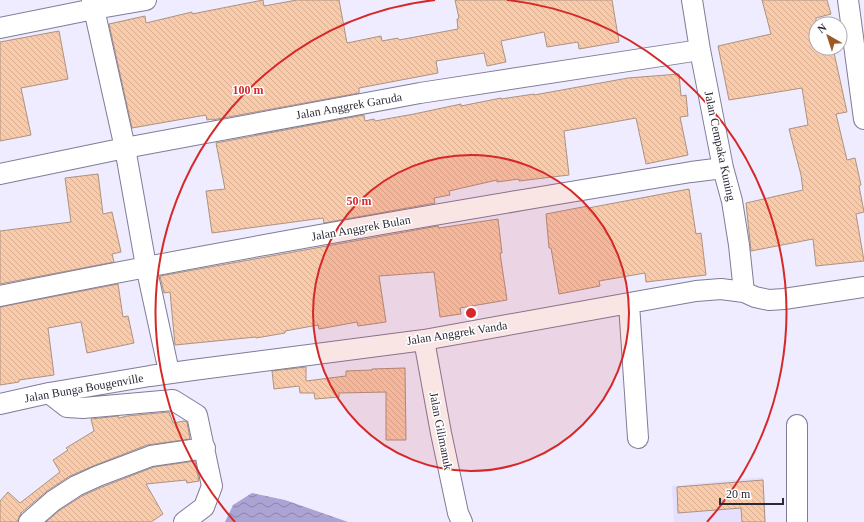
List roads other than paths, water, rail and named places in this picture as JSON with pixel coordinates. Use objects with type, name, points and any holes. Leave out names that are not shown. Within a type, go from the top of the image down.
[{"type":"street","points":[[0,28],[93,4],[146,0]]},
{"type":"street","name":"Jalan Cempaka Kuning","points":[[692,0],[700,50],[723,168],[732,201],[744,292]]},
{"type":"street","points":[[848,0],[864,119]]},
{"type":"street","points":[[93,4],[125,148],[146,266],[169,372]]},
{"type":"street","name":"Jalan Anggrek Garuda","points":[[0,174],[125,148],[420,93],[700,50]]},
{"type":"street","name":"Jalan Anggrek Bulan","points":[[0,296],[146,266],[436,214],[723,168]]},
{"type":"street","name":"Jalan Anggrek Vanda","points":[[169,372],[424,340],[696,291],[721,289],[744,292],[755,297],[769,300],[864,287]]},
{"type":"street","points":[[628,304],[638,438]]},
{"type":"street","name":"Jalan Gilimanuk","points":[[424,340],[444,448],[458,513],[462,522]]},
{"type":"street","name":"Jalan Bunga Bougenville","points":[[0,404],[49,393],[169,372]]},
{"type":"street","points":[[49,393],[66,407],[83,408],[174,400],[197,415],[212,486],[204,507],[184,522]]},
{"type":"street","points":[[797,522],[798,425]]},
{"type":"street","points":[[29,522],[53,501],[76,486],[98,476],[151,456],[205,448]]},
{"type":"water","points":[[252,493],[285,500],[348,522],[225,522],[233,505]]}]
